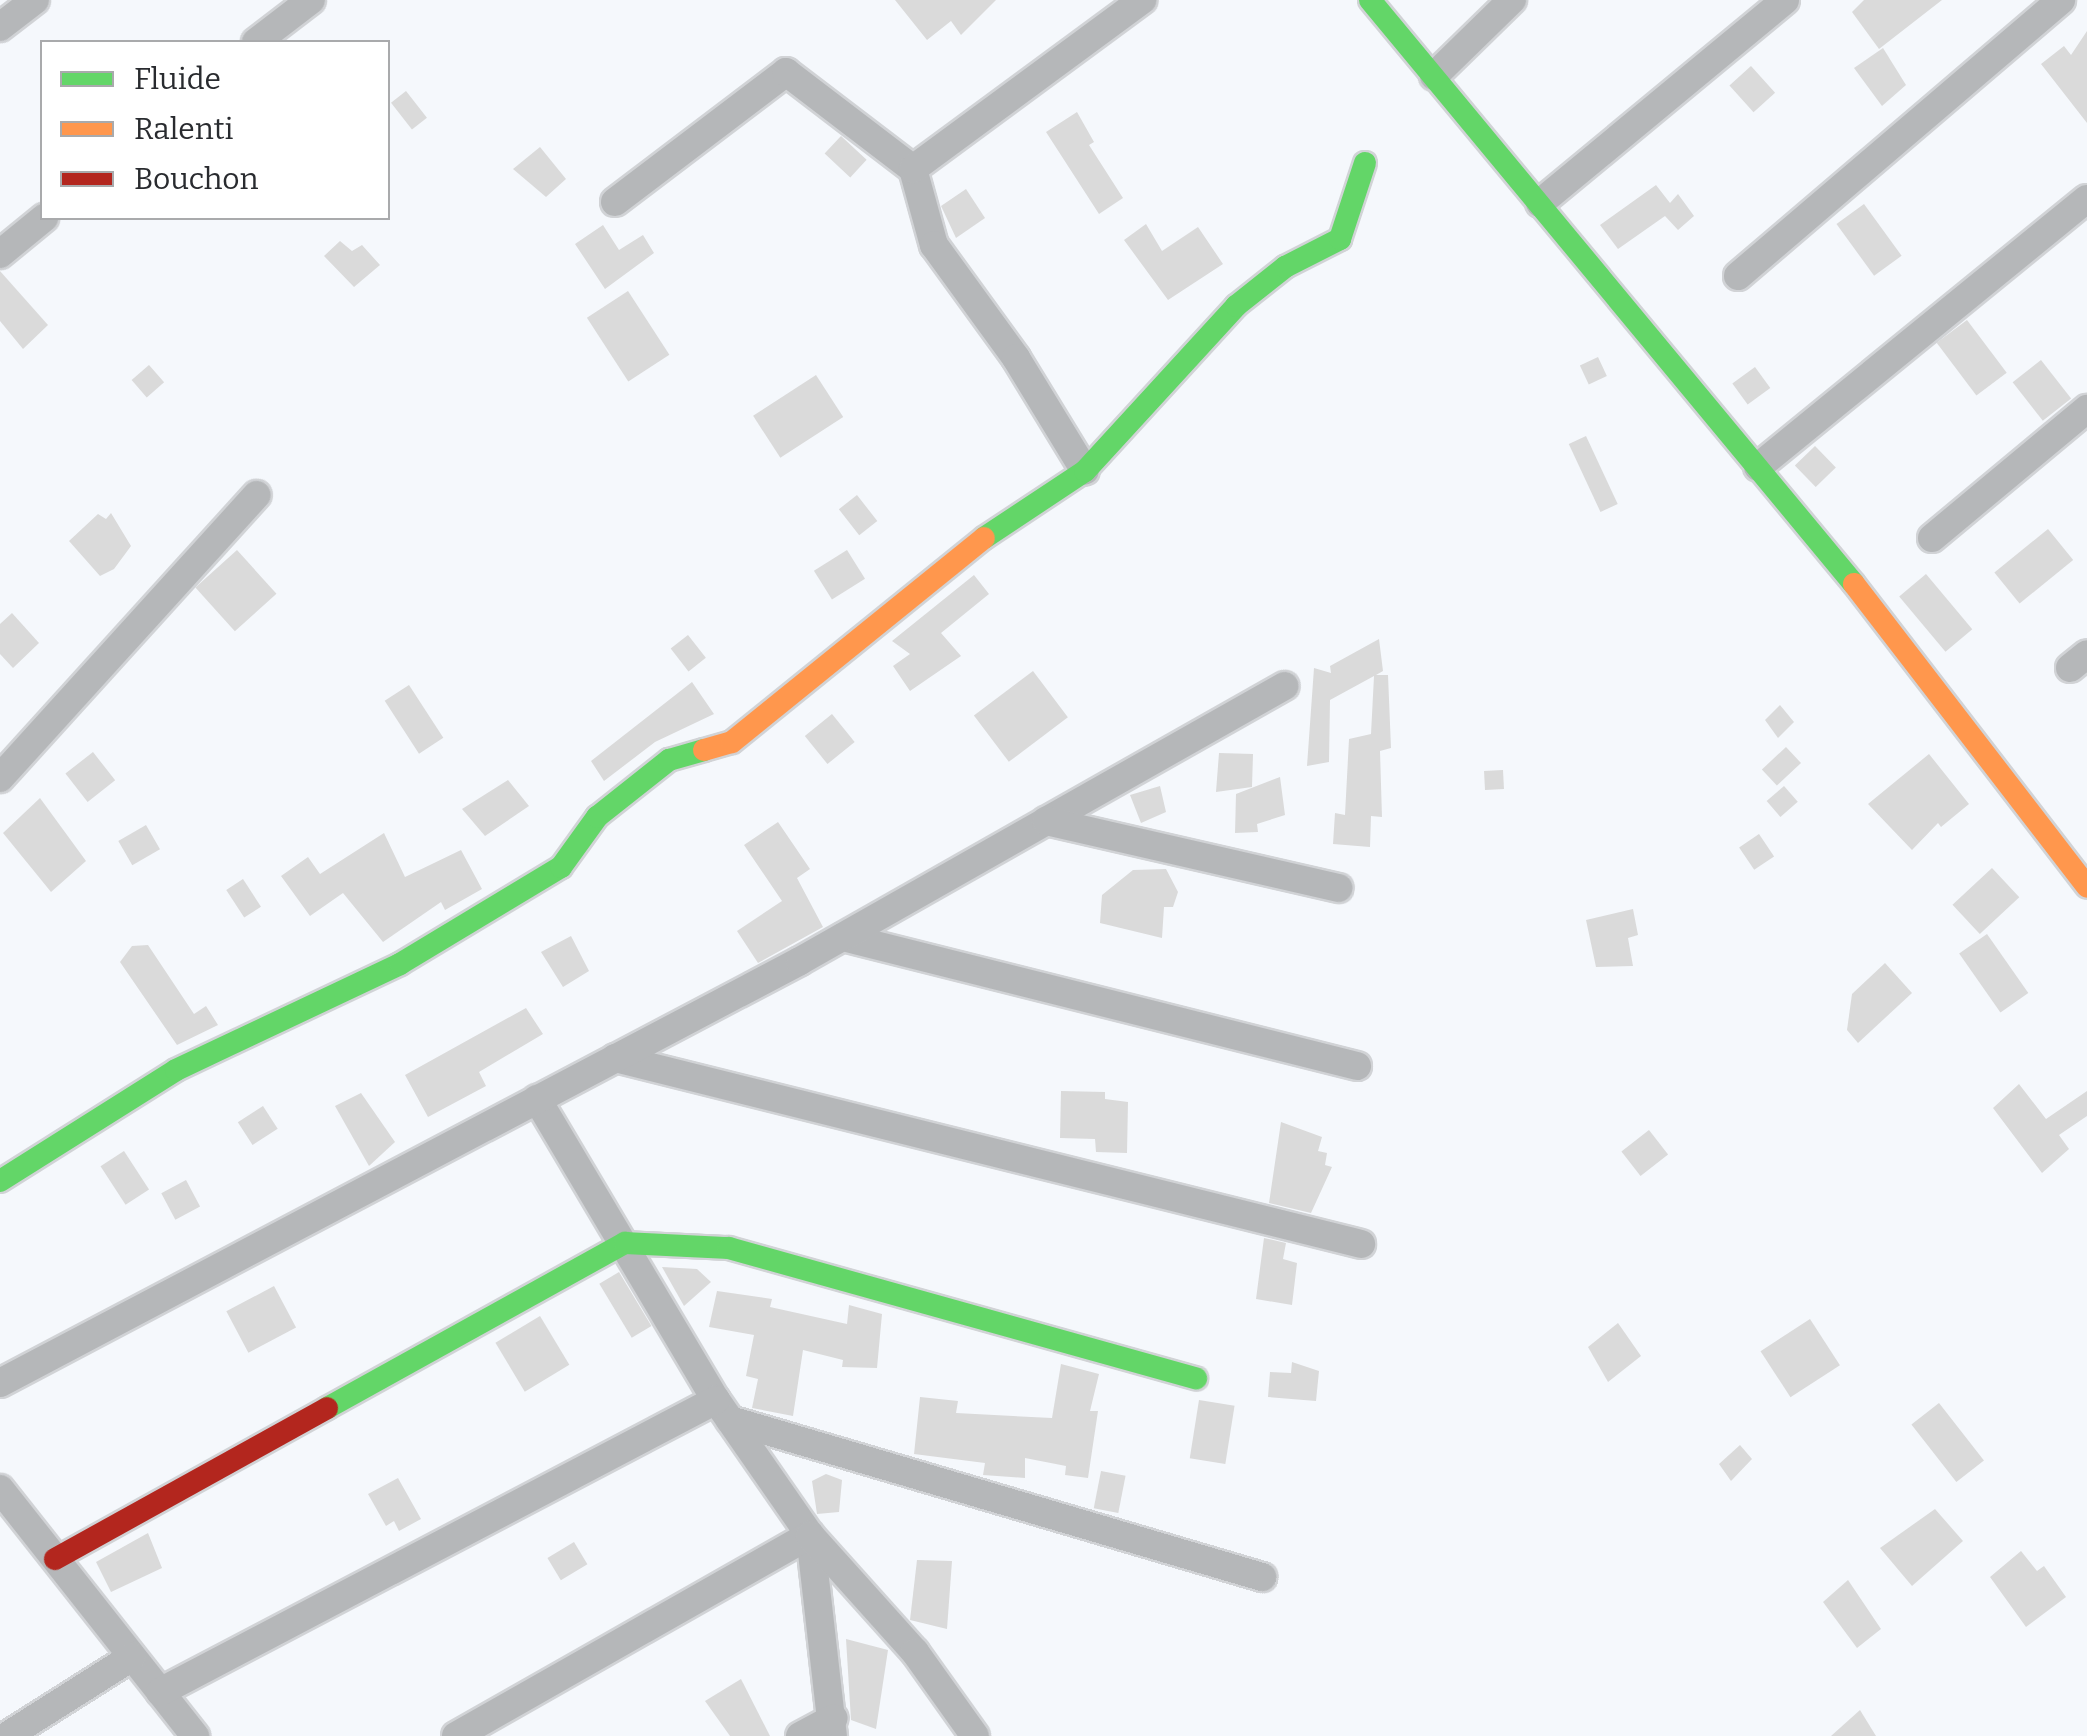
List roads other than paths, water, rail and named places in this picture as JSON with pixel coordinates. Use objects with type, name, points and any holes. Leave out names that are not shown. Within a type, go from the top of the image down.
[{"type":"main road","points":[[1370,0],[1974,734],[2087,887]]},
{"type":"main road","points":[[0,1181],[176,1070],[400,964],[560,867],[597,817],[669,760],[732,742],[987,535],[1085,471],[1236,306],[1285,267],[1340,239],[1365,164]]},
{"type":"main road","points":[[55,1559],[625,1244],[729,1248],[1196,1378]]},
{"type":"street","points":[[0,27],[34,0]]},
{"type":"street","points":[[259,40],[311,0]]},
{"type":"street","points":[[912,169],[1142,0]]},
{"type":"street","points":[[1434,76],[1512,0]]},
{"type":"street","points":[[1540,203],[1785,0]]},
{"type":"street","points":[[1738,276],[2060,0]]},
{"type":"street","points":[[615,202],[786,72],[912,169],[934,246],[1016,358],[1085,471]]},
{"type":"street","points":[[1758,467],[2087,198]]},
{"type":"street","points":[[0,254],[42,220]]},
{"type":"street","points":[[1932,538],[2087,408]]},
{"type":"street","points":[[0,778],[257,495]]},
{"type":"street","points":[[0,1383],[843,937],[1284,686]]},
{"type":"street","points":[[1046,821],[1338,888]]},
{"type":"street","points":[[843,937],[1357,1066]]},
{"type":"street","points":[[615,1058],[1361,1244]]},
{"type":"street","points":[[537,1098],[723,1410],[810,1535],[915,1652],[974,1736]]},
{"type":"street","points":[[160,1692],[723,1410],[1262,1578]]},
{"type":"street","points":[[3,1501],[55,1559],[195,1736]]},
{"type":"street","points":[[800,1736],[833,1727],[810,1535]]},
{"type":"street","points":[[456,1736],[810,1535]]},
{"type":"street","points":[[7,1736],[132,1657]]}]
